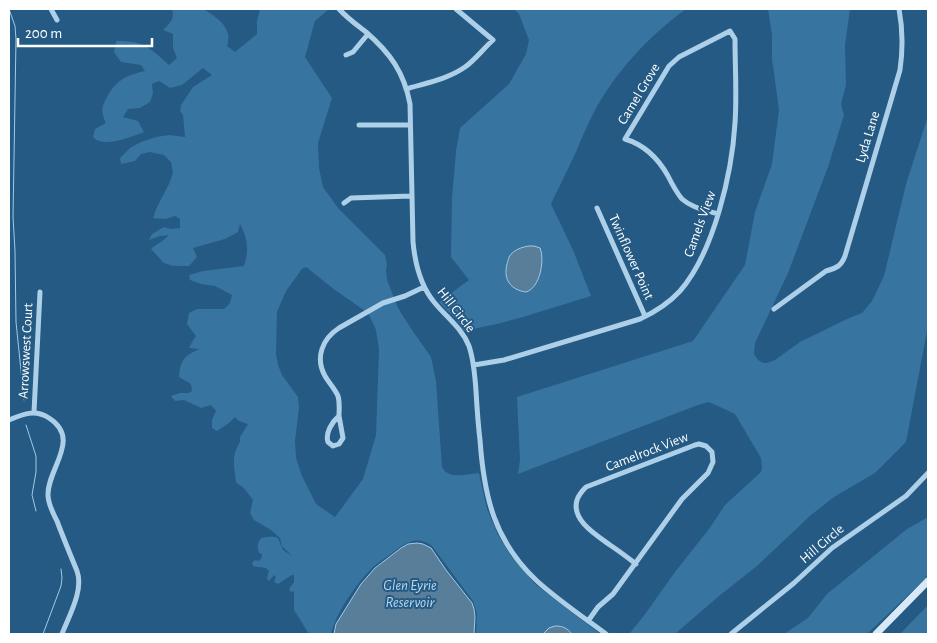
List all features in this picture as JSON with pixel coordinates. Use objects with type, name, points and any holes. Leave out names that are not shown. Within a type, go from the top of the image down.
[{"type":"main road","points":[[876,634],[928,581]]},
{"type":"street","points":[[52,9],[57,20]]},
{"type":"street","name":"Hill Circle","points":[[339,9],[368,34],[393,60],[406,89],[410,104],[414,252],[417,269],[424,287],[435,303],[465,337],[471,352],[474,365],[483,474],[487,496],[497,524],[508,545],[530,573],[546,588],[606,634]]},
{"type":"street","points":[[406,89],[441,79],[457,72],[469,64],[492,40],[456,9]]},
{"type":"street","name":"Lyda Lane","points":[[774,309],[826,271],[836,268],[843,261],[900,70],[903,36],[899,9]]},
{"type":"street","name":"Camel Grove","points":[[718,214],[686,202],[677,193],[654,155],[635,142],[625,139],[664,72],[674,61],[730,31]]},
{"type":"street","name":"Camels View","points":[[474,365],[504,360],[645,316],[667,303],[686,284],[698,264],[718,214],[732,158],[736,120],[735,39],[730,31]]},
{"type":"street","points":[[346,55],[353,52],[368,34]]},
{"type":"street","points":[[359,126],[410,125]]},
{"type":"street","points":[[344,202],[352,198],[412,196]]},
{"type":"street","name":"Twinflower Point","points":[[597,208],[645,316]]},
{"type":"street","points":[[339,416],[335,419],[327,435],[328,442],[333,446],[339,444],[343,438],[338,395],[321,366],[320,354],[326,338],[333,331],[384,303],[424,287]]},
{"type":"street","name":"Arrowswest Court","points":[[34,412],[40,292]]},
{"type":"street","points":[[9,420],[22,414],[34,412],[42,414],[55,423],[63,441],[62,450],[49,484],[48,499],[80,581],[62,634]]},
{"type":"street","name":"Camelrock View","points":[[588,621],[602,603],[613,594],[636,564],[682,499],[708,473],[713,462],[713,456],[706,446],[695,445],[586,487],[581,491],[576,506],[583,523],[636,564]]},
{"type":"street","name":"Hill Circle","points":[[731,634],[794,583],[832,548],[906,496],[928,473]]},
{"type":"shaded area","points":[[172,9],[203,9],[210,13],[225,26],[228,35],[227,46],[235,52],[257,34],[257,21],[260,9],[329,9],[315,21],[305,57],[332,98],[318,143],[319,168],[323,187],[338,208],[385,255],[387,280],[398,308],[431,357],[436,381],[442,467],[449,474],[453,475],[479,473],[487,509],[498,535],[511,556],[535,584],[600,634],[476,634],[477,614],[473,601],[432,546],[421,541],[405,544],[372,568],[347,599],[337,617],[331,634],[309,634],[294,610],[294,591],[291,592],[289,589],[294,582],[294,575],[278,584],[274,582],[276,577],[274,575],[269,581],[267,579],[269,571],[266,568],[253,566],[252,563],[255,560],[259,561],[262,557],[258,547],[261,538],[278,538],[283,550],[292,556],[282,546],[280,538],[254,520],[250,513],[253,500],[243,487],[236,482],[234,457],[240,437],[248,424],[239,421],[235,417],[217,431],[212,428],[212,420],[216,411],[211,405],[201,408],[184,400],[175,401],[171,396],[192,391],[191,384],[179,377],[184,359],[200,349],[189,348],[196,336],[187,324],[189,313],[197,309],[224,309],[230,303],[232,295],[215,286],[190,280],[189,275],[203,271],[244,266],[247,255],[245,234],[240,224],[238,232],[225,239],[193,248],[197,257],[189,266],[166,264],[151,249],[169,235],[149,240],[152,234],[164,227],[171,229],[180,228],[180,219],[175,216],[166,219],[153,218],[173,173],[171,162],[164,155],[150,152],[141,154],[135,161],[121,164],[120,158],[130,148],[156,137],[169,135],[185,137],[183,115],[180,111],[181,105],[193,87],[212,75],[203,68],[182,85],[170,88],[159,81],[152,84],[153,93],[150,102],[140,108],[128,109],[123,117],[138,121],[144,132],[110,142],[98,141],[93,137],[95,129],[106,123],[103,116],[103,107],[110,91],[118,82],[133,74],[145,71],[141,65],[121,62],[114,52],[116,41],[133,42],[146,46],[169,65],[177,58],[173,48],[173,34],[163,30],[171,21],[173,16]],"holes":[[[306,267],[369,315],[376,330],[379,349],[376,435],[363,479],[335,517],[316,504],[302,476],[296,458],[295,441],[299,408],[298,397],[282,375],[276,354],[277,312],[286,291],[302,269]]]},
{"type":"shaded area","points":[[514,9],[686,9],[646,43],[622,69],[593,114],[551,204],[573,250],[591,296],[523,317],[464,331],[439,302],[469,280],[451,257],[452,198],[456,151],[460,128],[509,84],[526,54],[529,40],[519,14]]},
{"type":"shaded area","points":[[768,9],[850,9],[845,45],[846,85],[841,104],[844,115],[828,167],[788,273],[755,343],[754,354],[758,360],[767,363],[775,360],[800,342],[862,313],[872,301],[884,276],[906,184],[928,116],[928,326],[906,442],[875,473],[834,497],[811,515],[757,566],[675,634],[629,634],[725,505],[761,472],[761,458],[735,414],[709,402],[518,474],[520,460],[517,397],[693,341],[745,265],[755,212],[772,164],[779,110]]},
{"type":"shaded area","points":[[928,517],[928,574],[867,634],[784,634],[808,618],[827,594],[907,529]]},
{"type":"shaded area","points":[[928,605],[928,634],[900,634]]},
{"type":"water","points":[[529,246],[540,248],[542,259],[538,279],[535,285],[526,292],[516,289],[509,283],[506,270],[509,257],[513,252]]},
{"type":"water","name":"Glen Eyrie Reservoir","points":[[417,543],[431,548],[472,603],[475,617],[474,634],[334,634],[336,624],[361,584],[375,568],[401,548],[408,544]]},
{"type":"water","points":[[555,626],[565,628],[572,634],[543,634],[549,628]]},
{"type":"waterway","points":[[9,9],[15,26],[16,39],[13,217],[16,322],[24,400]]},
{"type":"waterway","points":[[26,425],[36,456],[36,472],[32,495],[36,511]]},
{"type":"waterway","points":[[43,634],[61,586],[61,569]]}]
